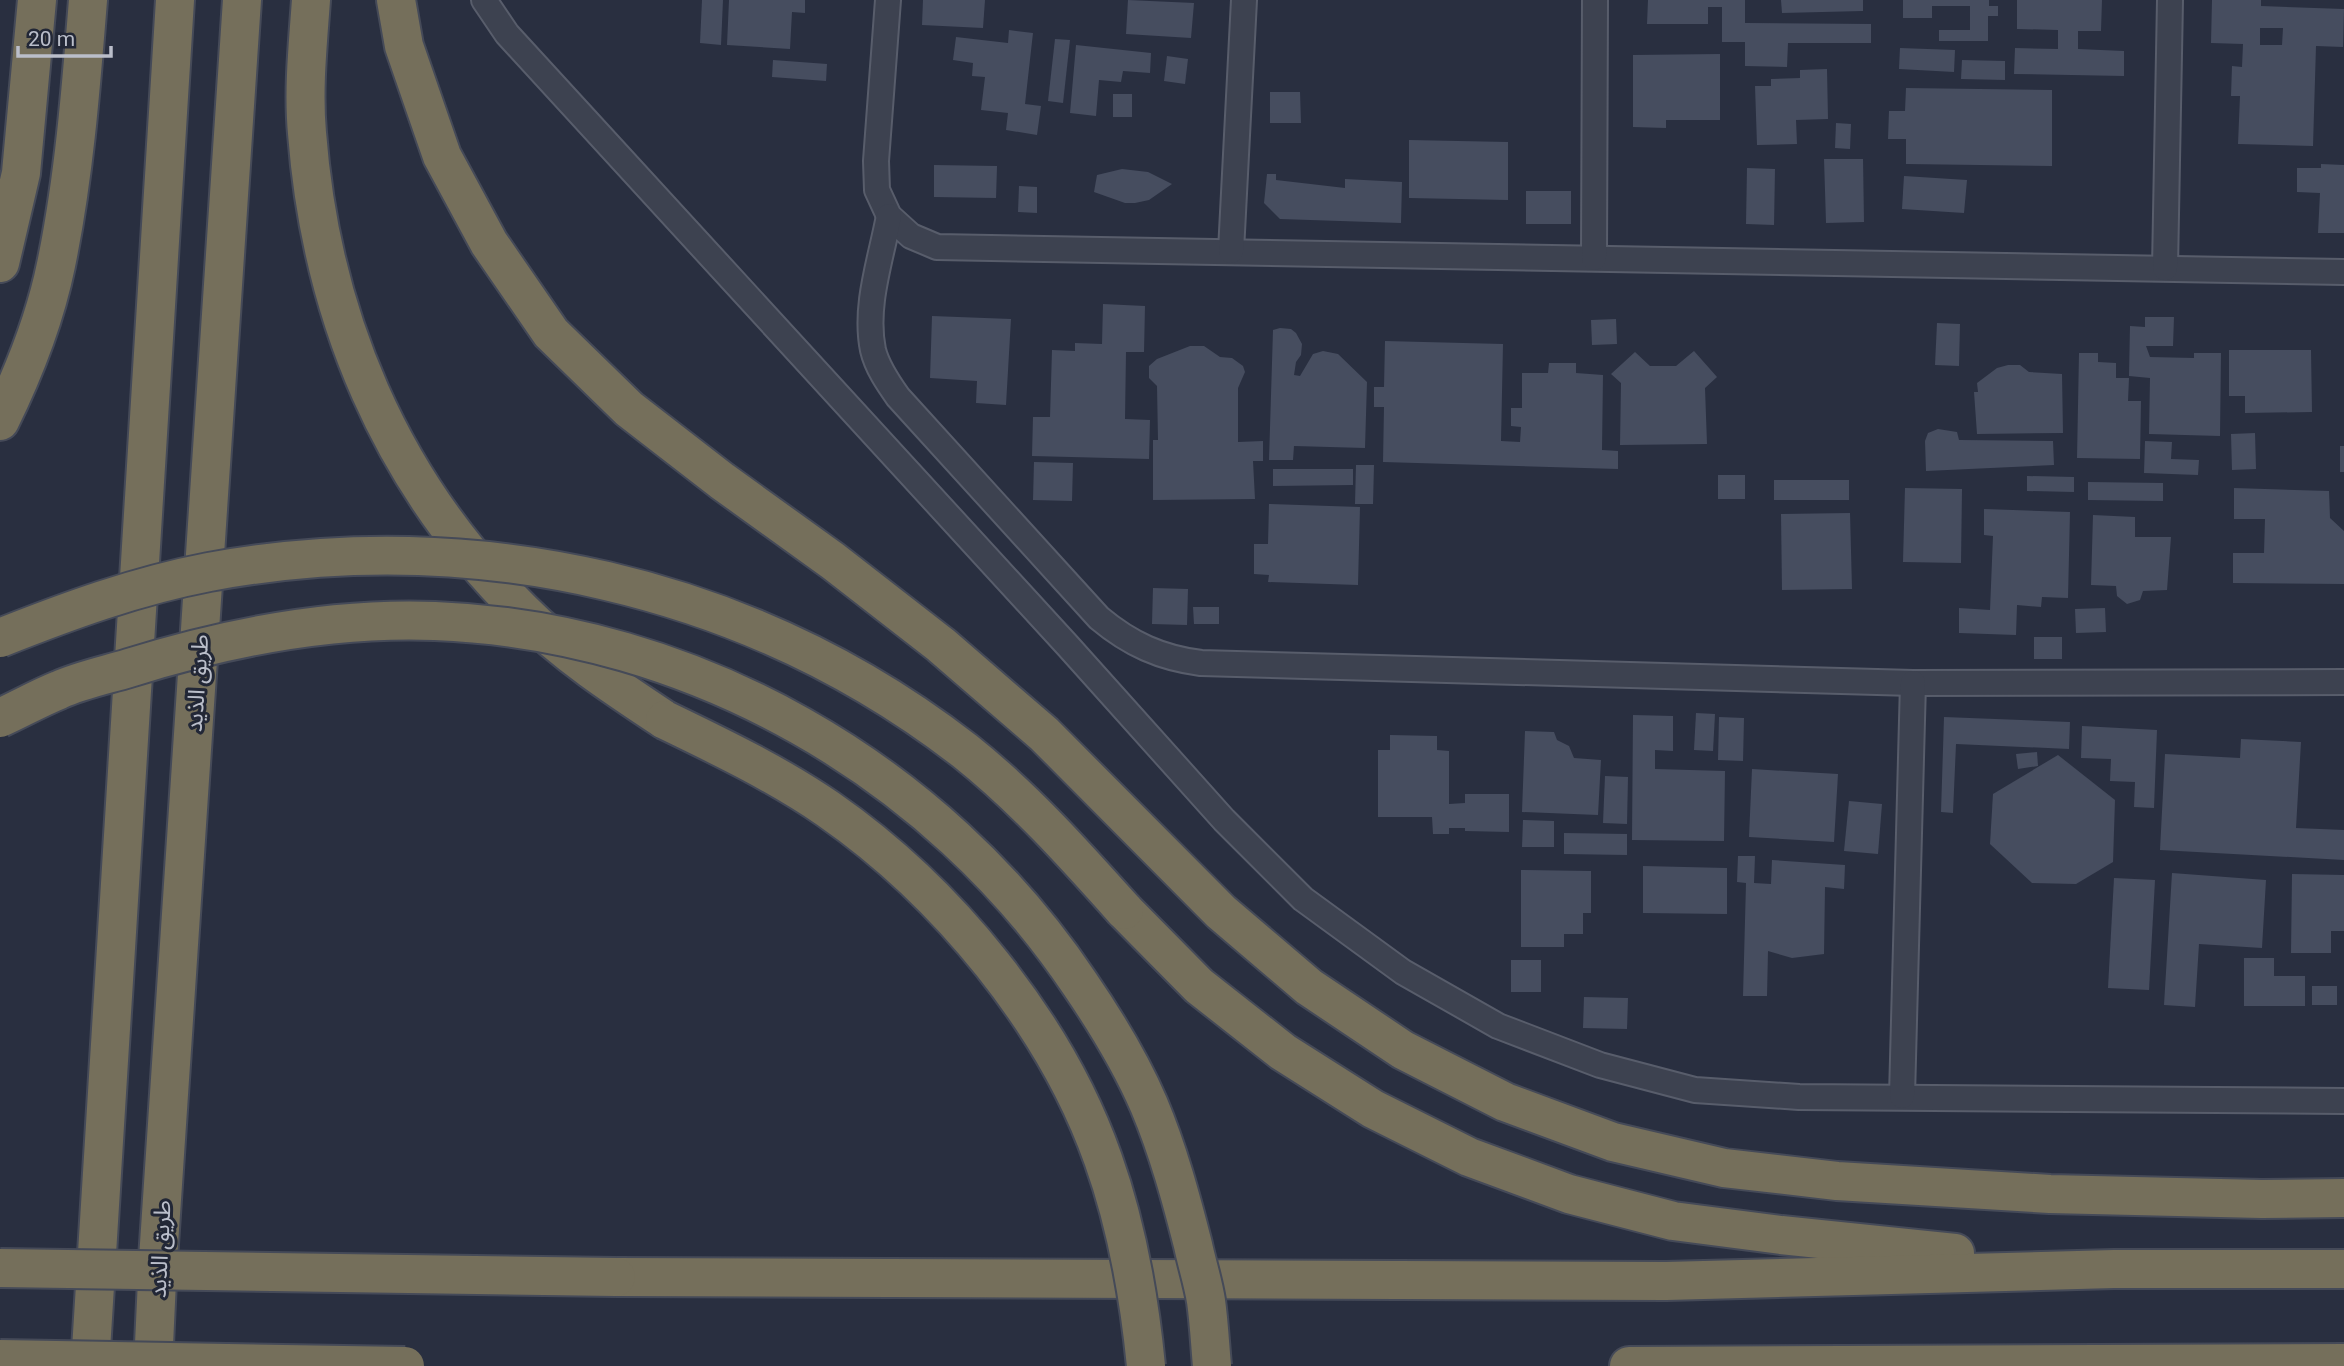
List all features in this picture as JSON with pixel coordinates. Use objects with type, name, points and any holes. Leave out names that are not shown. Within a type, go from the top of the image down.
[{"type":"highway","points":[[0,263],[21,173],[37,0]]},
{"type":"highway","points":[[0,421],[16,388],[38,328],[56,267],[74,147],[88,0]]},
{"type":"highway","points":[[90,1366],[175,0]]},
{"type":"highway","name":"طريق الذيد","points":[[153,1366],[242,0]]},
{"type":"highway","points":[[311,0],[306,130],[316,219],[337,307],[368,391],[410,471],[462,545],[522,611],[591,670],[666,720],[750,761],[829,810],[901,868],[967,934],[1024,1007],[1072,1087],[1103,1158],[1128,1245],[1140,1308],[1146,1366]]},
{"type":"highway","points":[[396,0],[404,46],[442,156],[489,243],[551,333],[629,409],[941,645],[1044,734],[1222,912],[1309,986],[1403,1050],[1505,1102],[1613,1142],[1724,1168],[1837,1181],[2050,1194],[2262,1199],[2344,1198]]},
{"type":"highway","points":[[0,638],[85,604],[208,572],[334,556],[447,556],[558,569],[667,596],[772,636],[872,688],[965,751],[1040,817],[1124,910],[1199,986],[1283,1052],[1373,1110],[1469,1157],[1569,1194],[1673,1221],[1781,1235],[2114,1269]]},
{"type":"highway","points":[[0,718],[61,689],[167,656],[255,635],[344,623],[435,621],[525,630],[613,648],[699,677],[782,714],[860,761],[932,816],[998,878],[1056,948],[1107,1023],[1148,1104],[1179,1190],[1206,1298],[1212,1366]]},
{"type":"highway","points":[[0,1268],[616,1277],[1666,1281],[2114,1269],[2344,1269]]},
{"type":"highway","points":[[0,1359],[405,1366]]},
{"type":"highway","points":[[1629,1366],[2344,1363]]},
{"type":"street","points":[[484,0],[507,34],[1068,646],[1223,820],[1303,898],[1403,972],[1497,1026],[1600,1065],[1695,1090],[1799,1097],[2344,1101]]},
{"type":"street","points":[[888,0],[876,161],[877,190],[889,216],[911,236],[937,247],[2344,272]]},
{"type":"street","points":[[1231,251],[1244,0]]},
{"type":"street","points":[[1594,258],[1595,0]]},
{"type":"street","points":[[2165,268],[2170,0]]},
{"type":"street","points":[[889,216],[872,300],[870,326],[874,352],[884,376],[898,397],[1099,618],[1116,632],[1146,649],[1178,660],[1201,663],[1913,683],[2344,682]]},
{"type":"street","points":[[1902,1096],[1913,683]]},
{"type":"building","points":[[702,0],[723,0],[721,45],[700,43]]},
{"type":"building","points":[[729,0],[805,0],[805,13],[792,12],[790,49],[727,45]]},
{"type":"building","points":[[923,0],[985,0],[983,28],[922,25]]},
{"type":"building","points":[[1128,0],[1194,3],[1191,38],[1126,34]]},
{"type":"building","points":[[1648,0],[1745,0],[1745,23],[1871,24],[1871,43],[1788,43],[1787,67],[1745,66],[1745,42],[1722,42],[1722,7],[1708,7],[1708,24],[1647,24]]},
{"type":"building","points":[[1781,0],[1863,0],[1863,11],[1782,13]]},
{"type":"building","points":[[1903,0],[1989,0],[1989,6],[1998,6],[1998,16],[1988,16],[1988,41],[1939,41],[1939,30],[1970,30],[1970,6],[1932,6],[1932,18],[1903,18]]},
{"type":"building","points":[[2017,0],[2102,0],[2101,31],[2078,31],[2078,49],[2124,51],[2124,76],[2014,74],[2015,48],[2058,49],[2058,30],[2017,29]]},
{"type":"building","points":[[2212,0],[2261,0],[2261,6],[2344,9],[2343,47],[2316,46],[2313,146],[2238,144],[2240,96],[2231,96],[2232,66],[2242,67],[2243,44],[2211,43]],"holes":[[[2260,28],[2283,28],[2282,45],[2260,45]]]},
{"type":"building","points":[[1009,30],[1033,33],[1025,104],[1041,106],[1037,135],[1006,130],[1008,113],[981,110],[985,77],[972,76],[973,63],[953,60],[956,37],[1008,43]]},
{"type":"building","points":[[1055,39],[1070,40],[1063,103],[1048,101]]},
{"type":"building","points":[[1076,45],[1151,53],[1150,73],[1123,71],[1121,82],[1099,80],[1096,116],[1070,113]]},
{"type":"building","points":[[1900,48],[1955,50],[1954,72],[1899,69]]},
{"type":"building","points":[[1720,54],[1720,120],[1666,120],[1666,128],[1633,127],[1633,55]]},
{"type":"building","points":[[1167,56],[1188,59],[1185,84],[1164,81]]},
{"type":"building","points":[[773,60],[827,64],[826,81],[772,77]]},
{"type":"building","points":[[1962,60],[2005,61],[2005,80],[1961,79]]},
{"type":"building","points":[[1827,69],[1828,119],[1796,120],[1797,144],[1757,145],[1755,86],[1771,86],[1771,79],[1800,78],[1800,70]]},
{"type":"building","points":[[1906,88],[2052,90],[2052,166],[1906,164],[1906,139],[1888,139],[1889,111],[1905,111]]},
{"type":"building","points":[[1270,92],[1300,92],[1301,123],[1270,123]]},
{"type":"building","points":[[1113,94],[1132,94],[1132,117],[1113,117]]},
{"type":"building","points":[[1836,123],[1851,124],[1850,149],[1835,148]]},
{"type":"building","points":[[1409,140],[1508,142],[1508,200],[1409,198]]},
{"type":"building","points":[[1824,159],[1863,159],[1864,222],[1826,223]]},
{"type":"building","points":[[2321,164],[2344,165],[2344,233],[2318,233],[2320,193],[2297,192],[2297,168],[2321,168]]},
{"type":"building","points":[[934,165],[997,166],[996,198],[934,197]]},
{"type":"building","points":[[1747,168],[1775,169],[1774,225],[1746,224]]},
{"type":"building","points":[[1122,169],[1148,172],[1172,184],[1149,200],[1135,203],[1125,203],[1094,192],[1097,175]]},
{"type":"building","points":[[1267,174],[1276,174],[1276,180],[1345,188],[1345,179],[1402,182],[1401,223],[1280,219],[1264,203]]},
{"type":"building","points":[[1904,176],[1967,180],[1964,213],[1902,209]]},
{"type":"building","points":[[1019,186],[1037,187],[1037,213],[1018,212]]},
{"type":"building","points":[[1526,191],[1571,191],[1571,224],[1526,224]]},
{"type":"building","points":[[1103,304],[1145,306],[1144,352],[1126,352],[1125,419],[1150,420],[1149,459],[1032,456],[1033,417],[1050,417],[1052,350],[1075,351],[1075,343],[1102,344]]},
{"type":"building","points":[[932,316],[1011,319],[1006,405],[976,403],[977,381],[930,378]]},
{"type":"building","points":[[2145,317],[2174,317],[2173,346],[2146,346],[2150,357],[2194,358],[2194,353],[2221,353],[2220,436],[2149,434],[2150,378],[2129,376],[2130,326],[2145,327]]},
{"type":"building","points":[[1616,319],[1617,344],[1592,345],[1591,320]]},
{"type":"building","points":[[1937,323],[1960,324],[1959,366],[1935,365]]},
{"type":"building","points":[[1291,329],[1302,344],[1294,375],[1300,376],[1313,354],[1323,351],[1338,354],[1367,382],[1365,448],[1294,446],[1293,460],[1269,460],[1273,330]]},
{"type":"building","points":[[1385,341],[1503,344],[1501,441],[1520,442],[1521,427],[1511,426],[1511,408],[1522,408],[1522,373],[1548,373],[1549,363],[1576,363],[1576,373],[1603,375],[1602,450],[1618,451],[1618,469],[1383,462],[1384,407],[1374,407],[1374,387],[1384,387]]},
{"type":"building","points":[[1190,346],[1204,346],[1220,357],[1232,358],[1243,366],[1245,372],[1238,388],[1238,442],[1263,441],[1263,461],[1253,461],[1255,499],[1153,500],[1153,440],[1158,440],[1157,386],[1149,378],[1149,366],[1157,359]]},
{"type":"building","points":[[2229,350],[2311,350],[2312,412],[2245,413],[2245,396],[2229,396]]},
{"type":"building","points":[[1694,351],[1717,377],[1705,388],[1707,444],[1620,445],[1621,383],[1611,374],[1635,352],[1650,366],[1676,366]]},
{"type":"building","points":[[2079,353],[2098,353],[2098,362],[2116,363],[2116,378],[2129,378],[2128,401],[2141,401],[2140,459],[2077,458]]},
{"type":"building","points":[[2020,365],[2029,372],[2062,374],[2063,433],[1977,434],[1974,392],[1978,392],[1977,383],[1997,368]]},
{"type":"building","points":[[1938,429],[1957,432],[1959,440],[2053,441],[2054,465],[1926,471],[1925,441],[1928,433]]},
{"type":"building","points":[[2255,433],[2256,469],[2232,470],[2231,434]]},
{"type":"building","points":[[2145,441],[2172,442],[2171,459],[2199,460],[2198,475],[2144,473]]},
{"type":"building","points":[[2340,446],[2344,446],[2344,472],[2340,472]]},
{"type":"building","points":[[1034,462],[1073,463],[1072,501],[1033,500]]},
{"type":"building","points":[[1356,465],[1374,465],[1373,504],[1355,504]]},
{"type":"building","points":[[1273,469],[1353,469],[1353,485],[1273,486]]},
{"type":"building","points":[[1718,475],[1745,475],[1745,499],[1718,499]]},
{"type":"building","points":[[2027,476],[2074,477],[2074,492],[2027,491]]},
{"type":"building","points":[[1774,480],[1849,480],[1849,500],[1774,500]]},
{"type":"building","points":[[2088,482],[2163,483],[2163,501],[2088,500]]},
{"type":"building","points":[[1905,488],[1962,489],[1961,563],[1903,562]]},
{"type":"building","points":[[2234,488],[2329,491],[2330,518],[2344,531],[2344,584],[2233,583],[2233,553],[2264,553],[2265,519],[2234,519]]},
{"type":"building","points":[[1269,504],[1360,507],[1358,585],[1268,582],[1269,575],[1254,574],[1254,544],[1268,544]]},
{"type":"building","points":[[1984,509],[2070,512],[2068,598],[2042,597],[2041,607],[2017,605],[2016,635],[1959,633],[1959,608],[1990,610],[1993,536],[1984,535]]},
{"type":"building","points":[[1850,513],[1852,589],[1782,590],[1781,514]]},
{"type":"building","points":[[2093,515],[2135,517],[2135,537],[2171,537],[2167,590],[2143,591],[2140,600],[2127,604],[2117,596],[2116,586],[2091,585]]},
{"type":"building","points":[[1153,588],[1188,589],[1187,625],[1152,624]]},
{"type":"building","points":[[1193,607],[1219,607],[1219,624],[1194,624]]},
{"type":"building","points":[[2105,608],[2106,632],[2076,633],[2075,609]]},
{"type":"building","points":[[2034,637],[2062,637],[2062,659],[2034,659]]},
{"type":"building","points":[[1696,713],[1715,714],[1713,751],[1694,750]]},
{"type":"building","points":[[1633,715],[1673,716],[1673,751],[1655,750],[1655,769],[1725,771],[1724,841],[1632,840]]},
{"type":"building","points":[[1719,717],[1744,718],[1743,761],[1718,760]]},
{"type":"building","points":[[1944,717],[2070,722],[2069,749],[1956,744],[1953,813],[1941,812]]},
{"type":"building","points":[[2082,726],[2157,730],[2154,808],[2134,807],[2135,782],[2110,781],[2111,759],[2081,758]]},
{"type":"building","points":[[1525,731],[1554,732],[1557,740],[1569,746],[1574,758],[1601,760],[1598,815],[1522,812]]},
{"type":"building","points":[[1390,735],[1437,736],[1437,750],[1449,751],[1449,804],[1465,803],[1465,794],[1509,794],[1509,832],[1449,828],[1449,834],[1433,834],[1432,817],[1378,817],[1378,750],[1390,750]]},
{"type":"building","points":[[2241,739],[2301,742],[2296,828],[2344,830],[2344,860],[2160,850],[2165,754],[2240,758]]},
{"type":"building","points":[[2037,752],[2038,766],[2018,769],[2016,754]]},
{"type":"building","points":[[2058,755],[2115,800],[2113,862],[2076,884],[2032,883],[1990,844],[1993,794]]},
{"type":"building","points":[[1752,769],[1838,774],[1834,842],[1749,837]]},
{"type":"building","points":[[1605,776],[1628,777],[1627,824],[1603,823]]},
{"type":"building","points":[[1849,801],[1882,804],[1878,854],[1844,851]]},
{"type":"building","points":[[1523,820],[1554,821],[1554,847],[1522,847]]},
{"type":"building","points":[[1564,833],[1627,834],[1627,855],[1564,854]]},
{"type":"building","points":[[1738,856],[1755,856],[1754,883],[1771,884],[1772,860],[1845,865],[1844,889],[1825,887],[1824,954],[1792,958],[1768,951],[1767,996],[1743,996],[1746,883],[1737,882]]},
{"type":"building","points":[[1643,866],[1727,868],[1727,914],[1643,913]]},
{"type":"building","points":[[1521,870],[1591,871],[1591,913],[1583,913],[1583,934],[1564,934],[1564,947],[1521,947]]},
{"type":"building","points":[[2172,873],[2266,880],[2262,948],[2199,944],[2195,1007],[2164,1005]]},
{"type":"building","points":[[2292,874],[2344,875],[2344,931],[2331,931],[2331,953],[2291,953]]},
{"type":"building","points":[[2114,878],[2155,880],[2149,990],[2108,988]]},
{"type":"building","points":[[2244,958],[2274,958],[2274,976],[2305,976],[2305,1006],[2244,1006]]},
{"type":"building","points":[[1511,960],[1541,960],[1541,992],[1511,992]]},
{"type":"building","points":[[2312,986],[2337,986],[2337,1005],[2312,1005]]},
{"type":"building","points":[[1584,997],[1628,998],[1627,1029],[1583,1028]]}]
